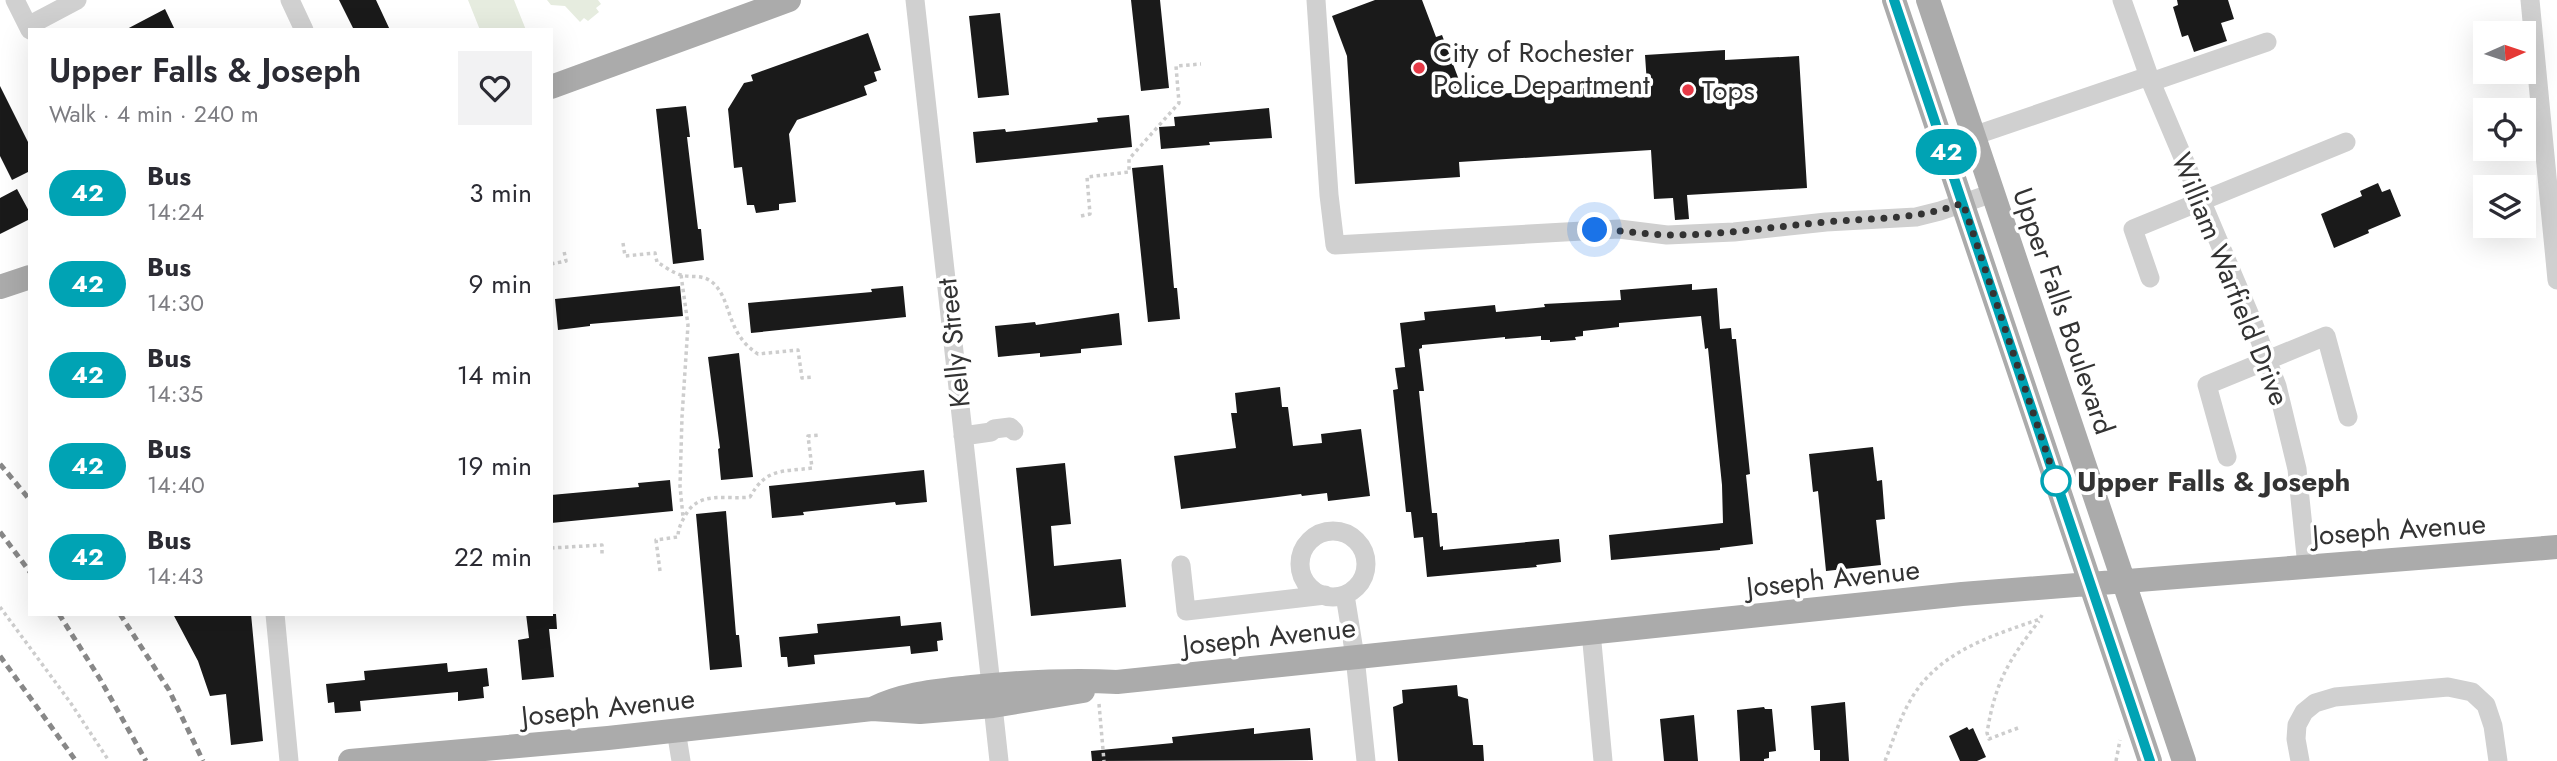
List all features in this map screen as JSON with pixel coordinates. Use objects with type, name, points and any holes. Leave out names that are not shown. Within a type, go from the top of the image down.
[{"type":"main road","points":[[553,86],[789,0]]},
{"type":"main road","points":[[1894,0],[2150,761]]},
{"type":"main road","name":"Upper Falls Boulevard","points":[[1928,0],[2184,761]]},
{"type":"main road","points":[[0,287],[28,278]]},
{"type":"main road","name":"Joseph Avenue","points":[[350,761],[872,709],[920,712],[992,695],[1974,593],[2557,547]]},
{"type":"street","points":[[15,0],[29,28],[77,0]]},
{"type":"street","points":[[290,0],[303,28]]},
{"type":"street","name":"Kelly Street","points":[[915,0],[999,761]]},
{"type":"street","points":[[1315,0],[1335,245],[1619,229],[1667,235],[1734,232],[1916,216],[1993,193]]},
{"type":"street","name":"William Warfield Drive","points":[[2122,0],[2150,79],[2268,361],[2285,413],[2302,501],[2307,566]]},
{"type":"street","points":[[2530,0],[2557,281]]},
{"type":"street","points":[[1973,136],[2267,42]]},
{"type":"street","points":[[2150,278],[2133,229],[2346,142]]},
{"type":"street","points":[[2227,457],[2207,385],[2326,336],[2348,417]]},
{"type":"street","points":[[963,436],[991,432]]},
{"type":"street","points":[[1181,565],[1186,611],[1345,595],[1358,587],[1367,567],[1366,555],[1361,545],[1353,536],[1342,531],[1320,533],[1310,540],[1300,558],[1304,579],[1310,587],[1325,595]]},
{"type":"street","points":[[1345,595],[1355,657],[1366,761]]},
{"type":"street","points":[[275,616],[289,761]]},
{"type":"street","points":[[1591,632],[1603,761]]},
{"type":"street","points":[[2300,761],[2296,745],[2297,725],[2304,712],[2315,703],[2335,697],[2448,687],[2472,692],[2486,705],[2493,726],[2498,761]]},
{"type":"street","points":[[676,730],[681,761]]},
{"type":"path","points":[[1081,216],[1090,214],[1087,177],[1129,172],[1129,159],[1179,103],[1175,66],[1201,64]]},
{"type":"path","points":[[623,243],[625,256],[655,253],[657,262],[681,275],[697,276],[712,282],[719,291],[737,334],[753,351],[758,354],[798,350],[802,378],[814,377]]},
{"type":"path","points":[[553,264],[566,261],[564,251]]},
{"type":"path","points":[[681,275],[688,325],[680,486],[683,519]]},
{"type":"path","points":[[660,571],[656,540],[678,537],[678,530],[691,505],[699,500],[750,497],[764,477],[771,473],[812,468],[808,436],[820,435]]},
{"type":"path","points":[[553,548],[602,545],[602,556]]},
{"type":"path","points":[[0,607],[70,702],[109,761]]},
{"type":"path","points":[[1885,761],[1911,698],[1938,665],[1984,639],[2041,617],[2008,663],[1997,686],[1987,733],[1989,739],[2018,728]]},
{"type":"path","points":[[1104,761],[1107,684]]},
{"type":"path","points":[[2116,761],[2121,731]]},
{"type":"shaded area","points":[[468,0],[514,0],[525,28],[479,28]]},
{"type":"shaded area","points":[[547,0],[598,0],[601,4],[596,8],[599,12],[588,21],[584,18],[580,22],[565,6],[551,5]]},
{"type":"building","points":[[339,0],[376,0],[389,28],[353,28]]},
{"type":"building","points":[[1131,0],[1160,0],[1169,88],[1141,91]]},
{"type":"building","points":[[1375,0],[1422,0],[1436,37],[1442,35],[1465,96],[1647,84],[1645,55],[1725,50],[1725,60],[1799,56],[1807,188],[1687,195],[1689,219],[1675,220],[1673,198],[1654,199],[1651,150],[1459,162],[1460,177],[1355,184],[1347,56],[1332,16]]},
{"type":"building","points":[[2177,0],[2228,0],[2234,19],[2221,23],[2227,41],[2194,52],[2188,35],[2182,37],[2173,7],[2178,5]]},
{"type":"building","points":[[165,9],[174,28],[129,28]]},
{"type":"building","points":[[1000,13],[1009,95],[978,98],[969,16]]},
{"type":"building","points":[[868,33],[881,70],[874,72],[877,81],[864,86],[867,95],[797,120],[789,134],[796,202],[779,204],[779,210],[756,213],[754,205],[747,205],[742,167],[734,168],[728,109],[744,83],[753,81],[751,75]]},
{"type":"building","points":[[0,86],[28,142],[28,172],[12,180],[0,156]]},
{"type":"building","points":[[686,106],[690,137],[687,137],[704,260],[673,264],[656,109]]},
{"type":"building","points":[[1269,108],[1272,138],[1209,142],[1210,145],[1161,149],[1159,127],[1175,126],[1174,117]]},
{"type":"building","points":[[1129,115],[1132,147],[976,163],[973,132],[1005,129],[1006,132],[1098,122],[1097,118]]},
{"type":"building","points":[[1163,165],[1174,288],[1177,288],[1180,319],[1148,322],[1132,168]]},
{"type":"building","points":[[2378,183],[2382,192],[2390,189],[2401,216],[2334,248],[2321,214],[2362,196],[2360,191]]},
{"type":"building","points":[[17,189],[28,209],[28,220],[0,234],[0,198]]},
{"type":"building","points":[[1692,284],[1692,290],[1717,288],[1720,329],[1731,328],[1732,339],[1736,339],[1750,474],[1746,475],[1753,544],[1720,550],[1611,560],[1609,535],[1723,523],[1722,485],[1708,348],[1705,349],[1701,316],[1619,323],[1619,327],[1583,331],[1583,336],[1575,337],[1576,340],[1550,342],[1541,340],[1541,336],[1505,337],[1422,345],[1419,349],[1424,391],[1419,391],[1432,513],[1437,513],[1440,547],[1443,546],[1443,550],[1559,539],[1561,562],[1536,565],[1537,567],[1427,577],[1423,537],[1414,538],[1411,512],[1406,512],[1393,390],[1398,389],[1395,368],[1405,367],[1400,323],[1425,320],[1424,312],[1495,305],[1496,312],[1545,307],[1544,304],[1621,300],[1620,290]]},
{"type":"building","points":[[680,286],[683,316],[590,324],[558,330],[555,299]]},
{"type":"building","points":[[903,286],[906,317],[751,333],[748,303],[872,292],[871,289]]},
{"type":"building","points":[[1119,313],[1122,345],[1040,357],[1040,353],[998,357],[995,326],[1035,322],[1036,325]]},
{"type":"building","points":[[739,353],[753,477],[721,480],[720,448],[708,357]]},
{"type":"building","points":[[1280,387],[1282,407],[1288,407],[1293,446],[1322,443],[1321,434],[1361,429],[1370,496],[1328,501],[1327,493],[1301,494],[1181,509],[1174,456],[1236,448],[1231,413],[1237,413],[1235,393]]},
{"type":"building","points":[[1873,447],[1877,481],[1882,480],[1885,519],[1876,520],[1881,565],[1826,571],[1818,491],[1813,492],[1809,454]]},
{"type":"building","points":[[1065,463],[1071,524],[1051,526],[1054,566],[1121,559],[1126,607],[1031,616],[1016,468]]},
{"type":"building","points":[[924,470],[927,502],[896,505],[895,502],[772,518],[769,486]]},
{"type":"building","points":[[670,480],[673,511],[553,523],[553,495],[639,487],[638,483]]},
{"type":"building","points":[[726,511],[736,635],[739,635],[742,667],[710,670],[696,514]]},
{"type":"building","points":[[556,614],[557,629],[549,629],[554,677],[522,680],[518,640],[529,638],[526,616]]},
{"type":"building","points":[[174,616],[251,616],[263,741],[231,745],[226,694],[210,696],[198,661]]},
{"type":"building","points":[[900,616],[901,626],[941,622],[943,640],[937,641],[938,651],[911,654],[910,646],[814,655],[815,664],[788,667],[787,657],[781,657],[779,637],[818,633],[817,624]]},
{"type":"building","points":[[447,663],[448,672],[487,668],[489,686],[483,687],[484,698],[458,701],[458,692],[360,701],[361,711],[335,713],[334,702],[328,703],[326,684],[365,680],[364,671]]},
{"type":"building","points":[[1457,685],[1458,696],[1468,699],[1473,745],[1483,745],[1484,761],[1398,761],[1393,707],[1403,703],[1402,690]]},
{"type":"building","points":[[1845,702],[1849,761],[1820,761],[1820,750],[1814,750],[1811,706]]},
{"type":"building","points":[[1764,707],[1772,709],[1776,751],[1769,752],[1769,758],[1764,761],[1740,761],[1737,710]]},
{"type":"building","points":[[1694,715],[1698,761],[1664,761],[1660,719]]},
{"type":"building","points":[[1967,727],[1969,730],[1973,728],[1986,757],[1977,761],[1960,761],[1949,736]]},
{"type":"building","points":[[1254,728],[1254,734],[1310,728],[1313,760],[1092,761],[1091,751],[1173,743],[1172,737]]},
{"type":"railway","points":[[0,464],[28,498]]},
{"type":"railway","points":[[0,532],[28,569]]},
{"type":"railway","points":[[60,616],[100,679],[146,761]]},
{"type":"railway","points":[[121,616],[169,690],[203,761]]},
{"type":"railway","points":[[0,656],[76,761]]},
{"type":"bus line","name":"42","points":[[1894,0],[2150,761]]},
{"type":"place","name":"City of Rochester Police Department","points":[[1419,68]]},
{"type":"place","name":"Tops","points":[[1688,90]]},
{"type":"place","name":"Upper Falls & Joseph","points":[[2056,481]]},
{"type":"route","points":[[1595,230],[1619,229],[1667,235],[1734,232],[1927,215],[1963,203],[2057,484],[2056,481]]}]
